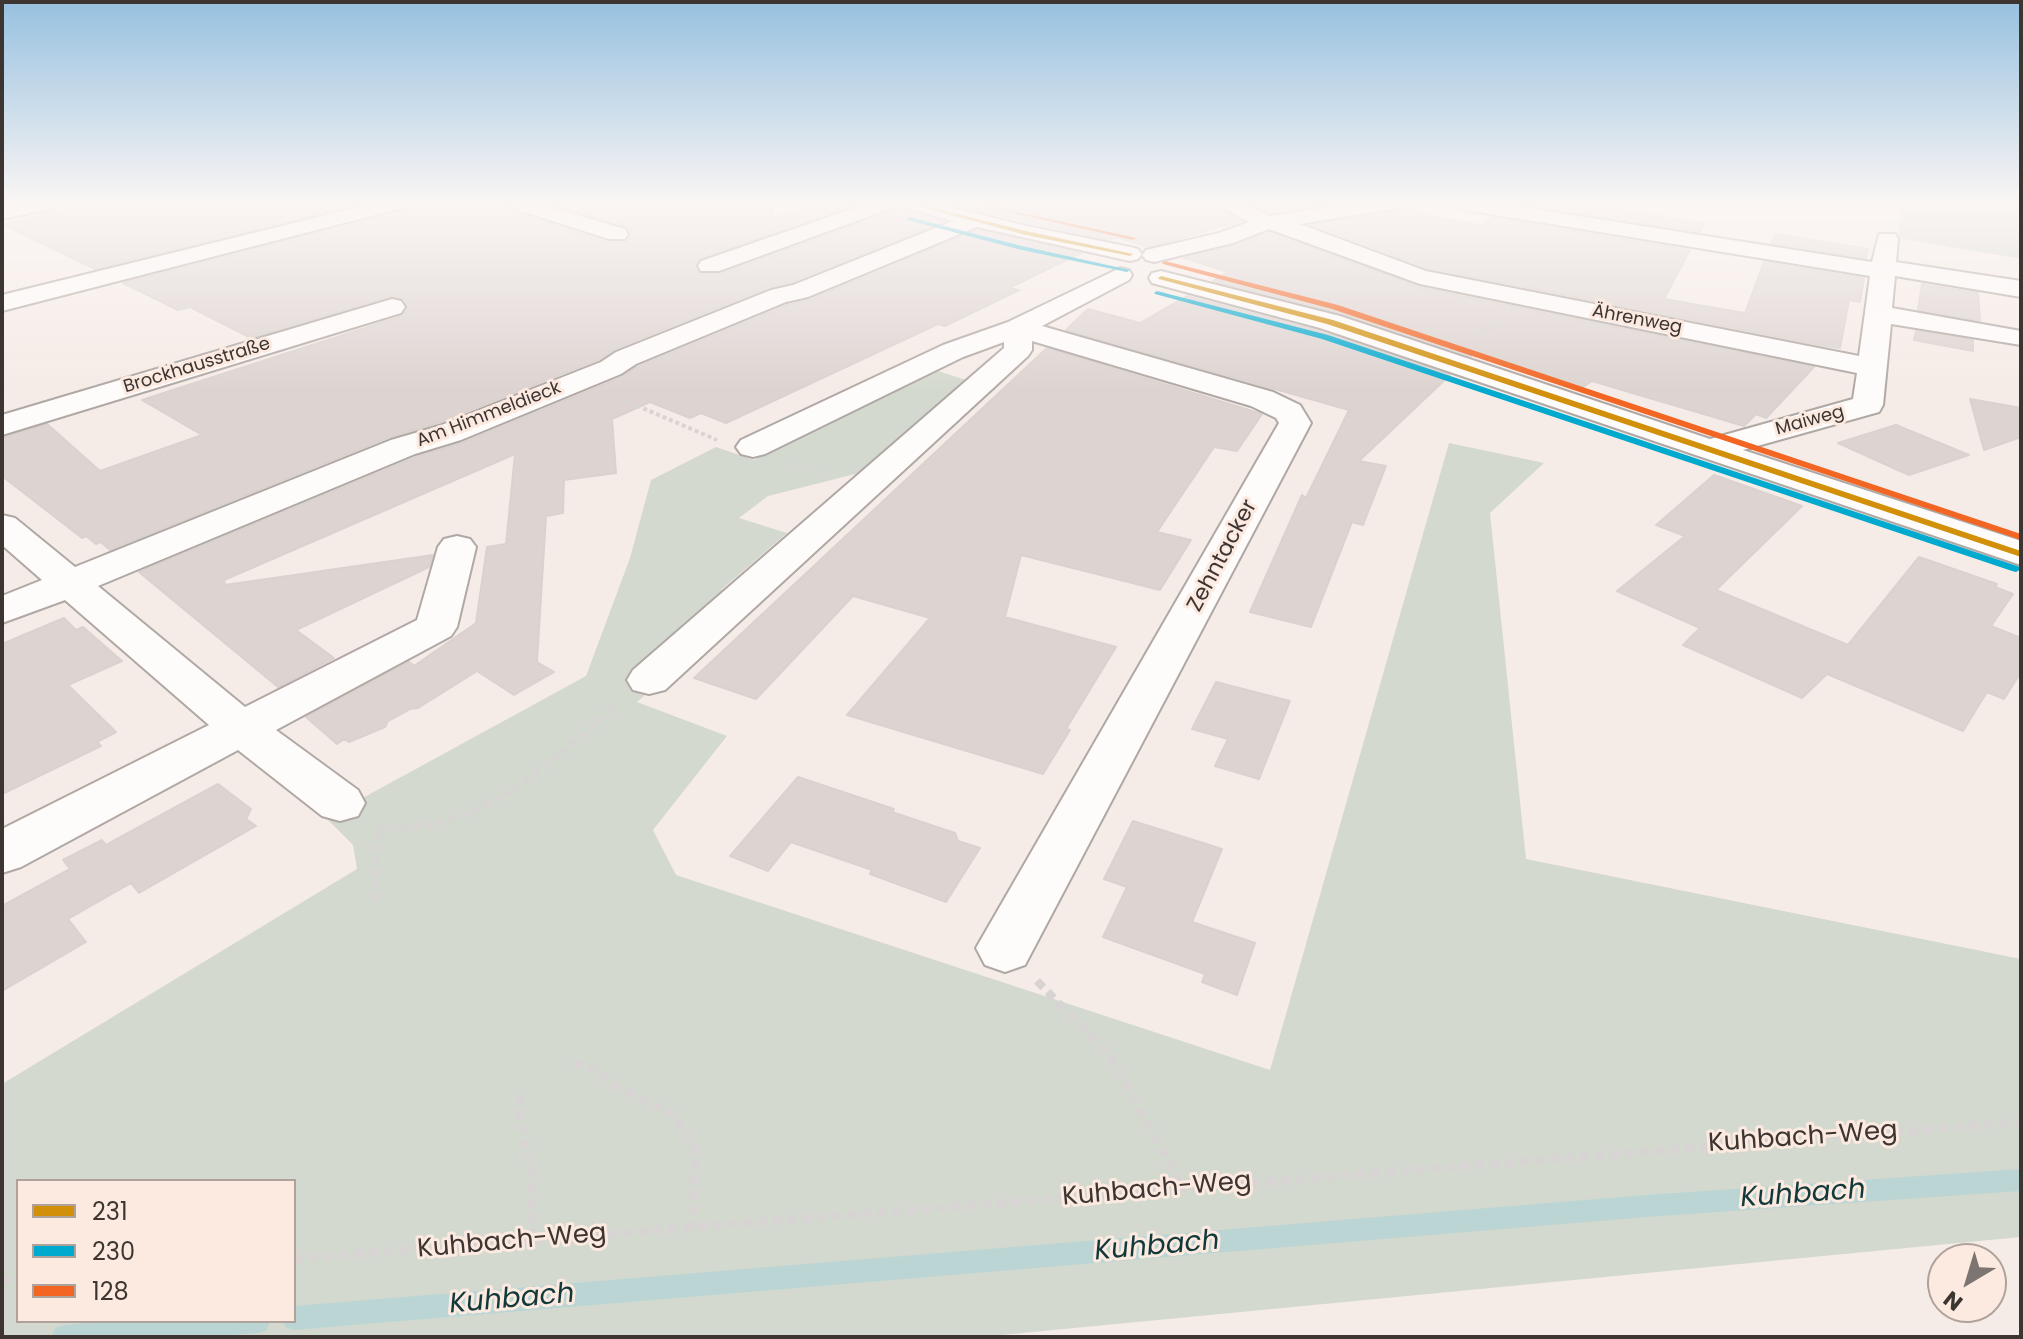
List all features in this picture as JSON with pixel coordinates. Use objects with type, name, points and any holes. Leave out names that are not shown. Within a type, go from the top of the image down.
[{"type":"street","points":[[2,303],[147,266]]},
{"type":"street","name":"Am Himmeldieck","points":[[2,611],[375,458],[450,433],[611,368],[626,358],[780,295],[799,292],[865,266]]},
{"type":"street","points":[[753,447],[953,351],[1018,328],[1144,266]]},
{"type":"street","points":[[1152,266],[1439,358],[2021,554]]},
{"type":"street","name":"Ährenweg","points":[[1392,266],[1420,277],[1873,367]]},
{"type":"street","points":[[1868,266],[2021,289]]},
{"type":"street","name":"Maiweg","points":[[1709,449],[1868,405],[1884,269]]},
{"type":"street","name":"Brockhausstraße","points":[[2,425],[392,307]]},
{"type":"street","points":[[1879,314],[2017,338]]},
{"type":"street","points":[[649,680],[1018,350],[1018,328]]},
{"type":"street","name":"Zehntacker","points":[[1005,948],[1203,595],[1295,423],[1289,412],[1262,399],[1018,328]]},
{"type":"street","points":[[953,351],[1000,366]]},
{"type":"street","points":[[2,526],[241,728],[340,803]]},
{"type":"street","points":[[2,853],[436,627],[457,547]]},
{"type":"path","points":[[1439,358],[1538,300]]},
{"type":"path","points":[[340,803],[355,816],[378,828],[412,832],[434,827],[480,808],[538,770],[649,680]]},
{"type":"path","points":[[376,900],[378,828]]},
{"type":"path","points":[[1005,948],[1110,1055],[1182,1188]]},
{"type":"path","points":[[574,1063],[592,1068],[626,1093],[675,1115],[695,1150],[693,1227]]},
{"type":"path","points":[[521,1095],[519,1113],[531,1170],[532,1240]]},
{"type":"path","name":"Kuhbach-Weg","points":[[296,1259],[2021,1122]]},
{"type":"shaded area","points":[[932,369],[969,381],[867,471],[768,496],[739,518],[787,533],[721,590],[755,601],[637,702],[727,736],[653,830],[676,875],[1270,1070],[1449,443],[1544,463],[1490,513],[1526,859],[2021,959],[2021,1237],[1927,1243],[1927,1246],[981,1337],[2,1337],[2,1084],[357,869],[353,845],[326,818],[586,676],[630,558],[651,480],[716,447],[754,460]]},
{"type":"building","points":[[187,266],[696,266],[701,274],[720,274],[741,266],[831,266],[770,287],[615,349],[600,359],[438,423],[390,437],[110,550],[101,542],[96,544],[86,536],[82,538],[2,476],[2,438],[47,424],[100,471],[202,435],[142,400],[402,316],[408,309],[404,299],[391,296],[251,338],[190,307],[178,310],[123,283]]},
{"type":"building","points":[[889,266],[1053,266],[1009,288],[1019,290],[945,326],[938,324],[726,423],[701,413],[690,418],[650,402],[612,419],[616,473],[564,480],[563,513],[546,516],[537,662],[554,672],[514,695],[477,671],[418,708],[388,721],[385,727],[337,744],[306,717],[409,662],[414,666],[476,623],[487,547],[506,544],[515,454],[224,580],[225,585],[433,555],[429,567],[296,630],[334,658],[278,687],[139,572],[416,457],[462,443],[787,305],[809,300]]},
{"type":"building","points":[[1211,266],[1363,266],[1419,287],[1814,367],[1766,418],[1756,414],[1744,426],[1592,381],[1583,387],[1476,352],[1471,356],[1341,313],[1213,281],[1228,272]]},
{"type":"building","points":[[1423,266],[1681,266],[1664,299],[1745,313],[1762,266],[1792,266],[1864,278],[1860,302],[1849,300],[1840,348]]},
{"type":"building","points":[[1922,284],[1978,293],[1980,321],[1918,310]]},
{"type":"building","points":[[1187,296],[1319,331],[1450,375],[1359,461],[1386,466],[1363,525],[1352,522],[1311,627],[1250,612],[1302,495],[1306,498],[1349,410],[1066,330],[1088,309],[1140,323]]},
{"type":"building","points":[[1916,331],[1973,340],[1973,351],[1914,340]]},
{"type":"building","points":[[1047,348],[1262,414],[1237,451],[1214,447],[1157,532],[1191,540],[1160,590],[1021,555],[1005,617],[1116,647],[1066,729],[1070,730],[1043,774],[847,715],[930,618],[853,596],[756,699],[694,678]]},
{"type":"building","points":[[1970,399],[2021,408],[2021,437],[1984,450]]},
{"type":"building","points":[[1896,425],[1969,455],[1909,475],[1838,443]]},
{"type":"building","points":[[1714,475],[1802,506],[1716,590],[1848,645],[1919,557],[1997,584],[1995,587],[2013,594],[1991,626],[2021,638],[2021,672],[2004,699],[1987,692],[1963,731],[1827,674],[1802,698],[1683,645],[1700,628],[1617,591],[1685,536],[1656,525]]},
{"type":"building","points":[[64,618],[76,630],[83,627],[122,661],[68,685],[116,732],[97,742],[101,746],[2,794],[2,644]]},
{"type":"building","points":[[1216,682],[1290,701],[1259,779],[1215,766],[1228,739],[1192,729]]},
{"type":"building","points":[[798,777],[894,809],[892,812],[955,833],[958,841],[980,848],[946,902],[870,874],[872,870],[791,842],[768,871],[730,856]]},
{"type":"building","points":[[218,784],[251,809],[246,819],[256,826],[139,893],[131,883],[68,919],[86,942],[2,991],[2,906],[70,869],[63,860],[102,840],[106,845]]},
{"type":"building","points":[[1133,821],[1222,849],[1192,922],[1255,943],[1237,995],[1202,982],[1205,974],[1103,937],[1127,887],[1104,879]]},
{"type":"waterway","name":"Kuhbach","points":[[296,1318],[1646,1206],[2021,1180]]},
{"type":"waterway","name":"Kuhbach","points":[[64,1337],[234,1323]]},
{"type":"transit line","name":"230","points":[[1110,266],[1127,270]]},
{"type":"transit line","name":"128","points":[[1178,266],[1335,307],[2021,537]]},
{"type":"transit line","name":"231","points":[[1161,278],[1330,322],[2021,554]]},
{"type":"transit line","name":"230","points":[[1157,293],[1325,337],[2016,569]]}]
